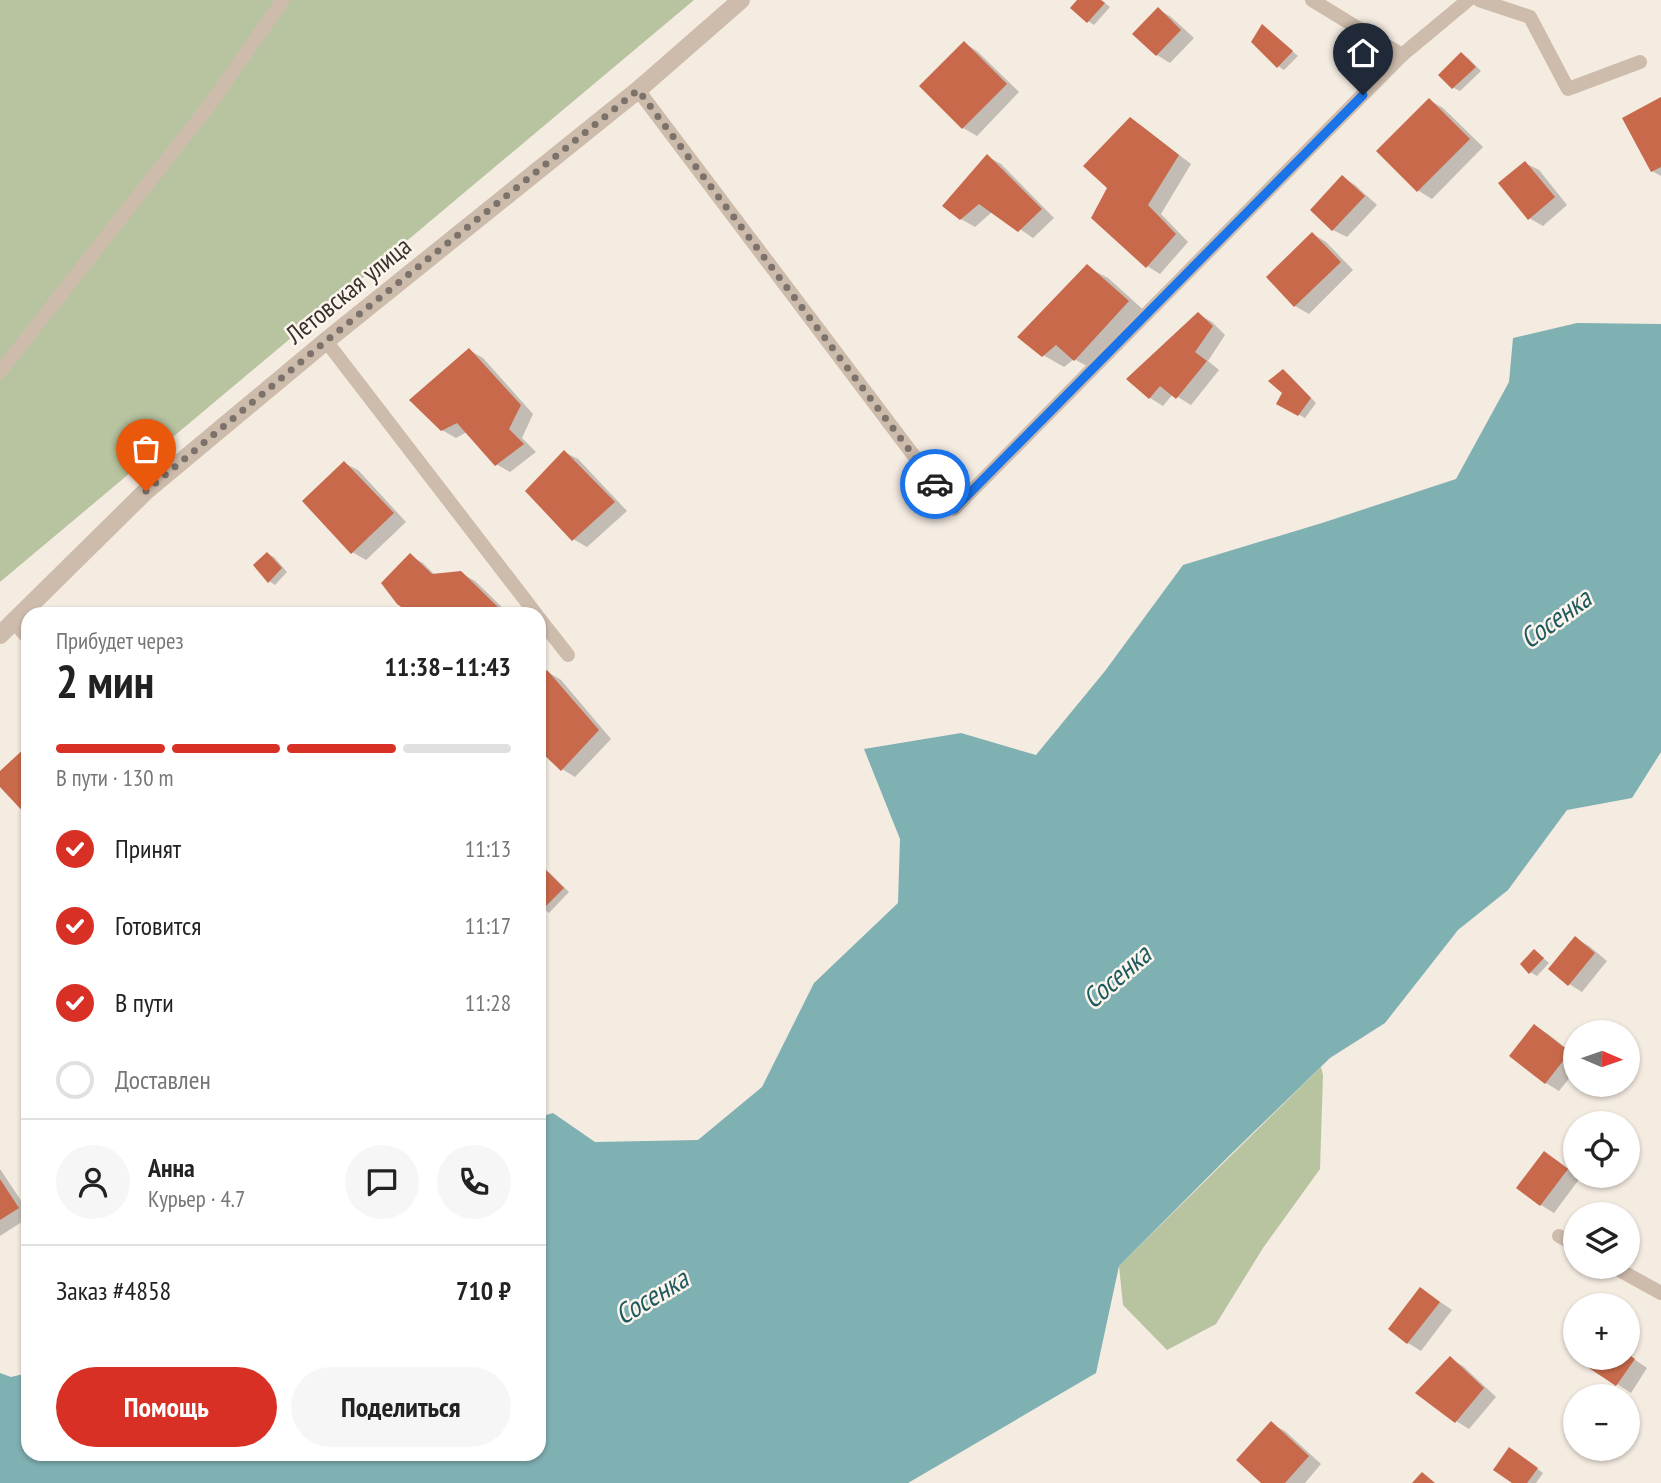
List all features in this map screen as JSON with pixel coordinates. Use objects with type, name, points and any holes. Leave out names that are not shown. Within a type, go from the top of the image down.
[{"type":"street","name":"Летовская улица","points":[[27,607],[146,491],[326,341],[638,90],[741,0]]},
{"type":"street","name":"Летовская улица","points":[[0,635],[21,613]]},
{"type":"lane","points":[[0,372],[211,103],[283,0]]},
{"type":"lane","points":[[1312,0],[1402,55]]},
{"type":"lane","points":[[638,90],[954,509],[1402,55],[1468,0]]},
{"type":"lane","points":[[1479,0],[1530,17],[1568,89],[1640,62]]},
{"type":"lane","points":[[326,341],[531,607]]},
{"type":"lane","points":[[13,621],[21,630]]},
{"type":"lane","points":[[546,626],[568,655]]},
{"type":"lane","points":[[1559,1236],[1563,1238]]},
{"type":"lane","points":[[1636,1279],[1661,1293]]},
{"type":"green space","points":[[0,0],[694,0],[0,582]]},
{"type":"green space","points":[[1321,1067],[1320,1169],[1263,1248],[1216,1324],[1167,1350],[1123,1305],[1119,1266]]},
{"type":"water","name":"Сосенка","points":[[1577,323],[1661,324],[1661,752],[1632,798],[1567,810],[1508,890],[1458,930],[1385,1023],[1330,1058],[1119,1266],[1096,1373],[908,1483],[0,1483],[0,1373],[11,1377],[21,1375],[21,1461],[546,1461],[546,1115],[553,1113],[595,1142],[698,1140],[762,1087],[814,983],[898,903],[900,839],[864,749],[961,733],[1036,755],[1105,671],[1183,565],[1456,479],[1509,382],[1513,338]]},
{"type":"building","points":[[1077,0],[1101,0],[1105,3],[1087,23],[1070,8]]},
{"type":"building","points":[[1158,7],[1181,30],[1156,56],[1132,34]]},
{"type":"building","points":[[1262,24],[1293,51],[1277,68],[1251,42]]},
{"type":"building","points":[[964,41],[1007,84],[962,129],[919,86]]},
{"type":"building","points":[[1461,52],[1476,67],[1452,89],[1438,75]]},
{"type":"building","points":[[1661,97],[1661,167],[1651,172],[1622,118]]},
{"type":"building","points":[[1429,98],[1470,139],[1417,192],[1376,151]]},
{"type":"building","points":[[1130,117],[1179,155],[1148,205],[1176,234],[1146,268],[1091,218],[1107,188],[1083,166]]},
{"type":"building","points":[[987,154],[1042,209],[1018,232],[979,204],[960,220],[942,206]]},
{"type":"building","points":[[1525,161],[1555,197],[1528,220],[1498,183]]},
{"type":"building","points":[[1342,175],[1365,196],[1332,231],[1310,210]]},
{"type":"building","points":[[1312,232],[1341,262],[1294,307],[1266,277]]},
{"type":"building","points":[[1087,264],[1129,301],[1074,361],[1056,345],[1042,357],[1017,337]]},
{"type":"building","points":[[1198,312],[1213,326],[1195,352],[1207,361],[1176,399],[1160,386],[1149,399],[1126,379]]},
{"type":"building","points":[[469,348],[521,405],[509,429],[524,444],[495,466],[457,423],[441,431],[409,400]]},
{"type":"building","points":[[1283,369],[1311,398],[1298,416],[1276,404],[1282,393],[1268,381]]},
{"type":"building","points":[[564,450],[615,502],[572,541],[525,491]]},
{"type":"building","points":[[344,461],[394,513],[351,554],[302,501]]},
{"type":"building","points":[[267,552],[282,568],[268,583],[253,565]]},
{"type":"building","points":[[410,553],[432,574],[461,571],[498,607],[401,607],[381,583]]},
{"type":"building","points":[[546,671],[599,730],[561,771],[546,757]]},
{"type":"building","points":[[21,752],[21,810],[0,787],[0,771]]},
{"type":"building","points":[[546,870],[564,888],[546,906]]},
{"type":"building","points":[[1575,936],[1595,953],[1568,986],[1548,969]]},
{"type":"building","points":[[1534,949],[1544,958],[1529,974],[1520,964]]},
{"type":"building","points":[[1534,1024],[1563,1047],[1563,1061],[1545,1084],[1509,1056]]},
{"type":"building","points":[[1544,1151],[1563,1165],[1563,1176],[1540,1206],[1516,1188]]},
{"type":"building","points":[[0,1179],[19,1208],[0,1220]]},
{"type":"building","points":[[1420,1287],[1440,1302],[1407,1344],[1388,1329]]},
{"type":"building","points":[[1450,1356],[1484,1388],[1455,1423],[1415,1393]]},
{"type":"building","points":[[1592,1370],[1627,1370],[1617,1384],[1613,1384]]},
{"type":"building","points":[[1271,1421],[1309,1456],[1285,1483],[1261,1483],[1236,1460]]},
{"type":"building","points":[[1509,1447],[1538,1468],[1527,1483],[1512,1483],[1493,1470]]},
{"type":"building","points":[[1422,1472],[1435,1483],[1412,1483]]},
{"type":"way so far","points":[[146,491],[326,341],[638,90],[935,484]]},
{"type":"route","points":[[935,484],[954,509],[1363,95]]}]
